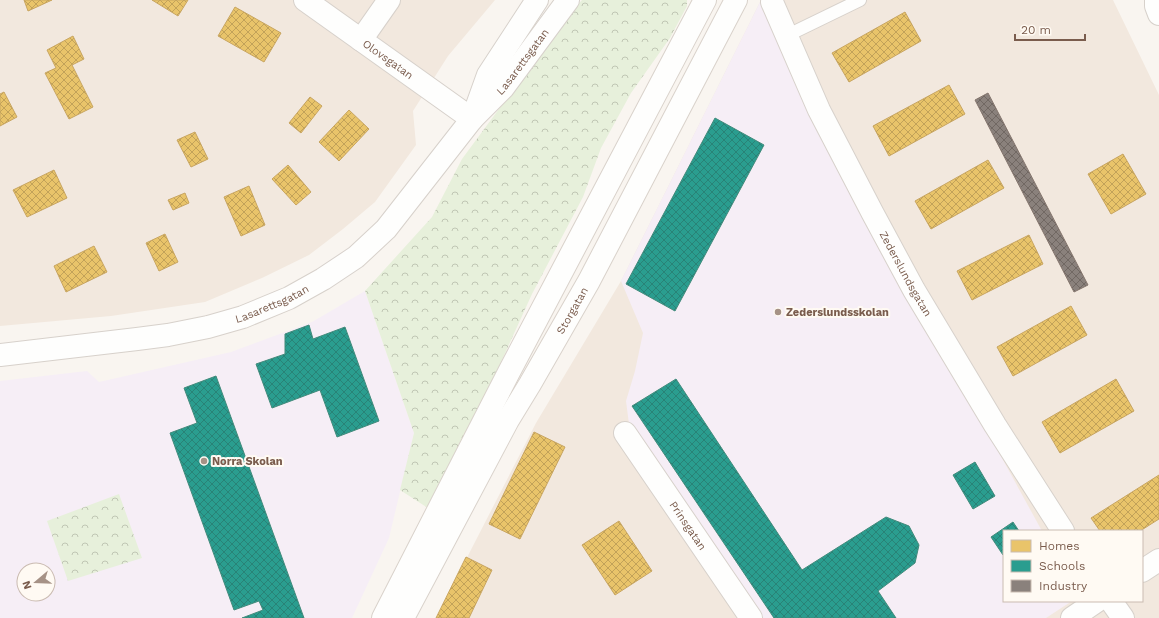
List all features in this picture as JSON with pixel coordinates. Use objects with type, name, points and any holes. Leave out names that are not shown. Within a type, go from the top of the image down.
[{"type":"street","name":"Olovsgatan","points":[[305,0],[472,119]]},
{"type":"street","points":[[361,40],[389,0]]},
{"type":"street","name":"Lasarettsgatan","points":[[472,119],[488,75],[537,0]]},
{"type":"street","name":"Lasarettsgatan","points":[[0,354],[168,335],[208,327],[243,317],[289,298],[323,279],[356,257],[386,228],[472,119],[503,88],[568,0]]},
{"type":"street","points":[[383,618],[705,0]]},
{"type":"street","name":"Storgatan","points":[[403,618],[508,420],[589,281],[736,0]]},
{"type":"street","points":[[1156,0],[1156,6],[1159,14]]},
{"type":"street","name":"Zederslundsgatan","points":[[772,2],[819,110],[914,290],[995,425],[1062,530]]},
{"type":"street","name":"Prinsgatan","points":[[624,433],[751,618]]},
{"type":"street","points":[[1143,570],[1159,560]]},
{"type":"street","points":[[1072,618],[1096,602]]},
{"type":"street","points":[[1112,602],[1123,618]]},
{"type":"lane","points":[[786,36],[860,0]]},
{"type":"shaded area","points":[[0,0],[495,0],[448,56],[413,111],[416,145],[375,202],[309,255],[262,278],[205,302],[111,316],[0,326]]},
{"type":"shaded area","points":[[761,0],[1113,0],[1159,95],[1159,618],[436,618],[536,423],[621,281]]},
{"type":"shaded area","name":"Zederslundsskolan","points":[[761,0],[899,271],[1041,530],[1003,530],[1003,602],[1070,602],[1046,618],[762,618],[629,424],[626,401],[635,371],[643,333],[621,281]]},
{"type":"shaded area","name":"Norra Skolan","points":[[365,291],[414,433],[389,538],[352,618],[0,618],[0,381],[87,371],[99,382],[231,352],[312,322]]},
{"type":"green space","points":[[582,0],[687,0],[687,6],[670,38],[631,93],[601,148],[583,197],[532,294],[501,362],[489,396],[431,510],[400,490],[414,433],[365,291],[432,217],[462,159],[570,13]]},
{"type":"green space","points":[[119,494],[142,558],[68,581],[47,521]]},
{"type":"building: Homes","points":[[24,0],[52,0],[28,11]]},
{"type":"building: Homes","points":[[152,0],[188,0],[178,16]]},
{"type":"building: Homes","points":[[235,7],[281,33],[264,62],[218,36]]},
{"type":"building: Homes","points":[[905,12],[921,41],[849,82],[832,53]]},
{"type":"building: Homes","points":[[73,36],[84,59],[72,65],[93,107],[69,119],[45,73],[56,68],[47,50]]},
{"type":"building: Homes","points":[[949,85],[965,114],[889,156],[873,126]]},
{"type":"building: Homes","points":[[4,92],[17,117],[0,126],[0,94]]},
{"type":"building: Homes","points":[[310,97],[322,106],[301,133],[289,123]]},
{"type":"building: Homes","points":[[349,110],[369,129],[339,161],[319,142]]},
{"type":"building: Homes","points":[[195,132],[208,159],[191,167],[177,140]]},
{"type":"building: Homes","points":[[1123,154],[1146,194],[1111,214],[1088,174]]},
{"type":"building: Homes","points":[[988,160],[1004,188],[931,229],[915,201]]},
{"type":"building: Homes","points":[[288,165],[311,192],[296,205],[272,179]]},
{"type":"building: Homes","points":[[54,170],[67,198],[27,217],[13,190]]},
{"type":"building: Homes","points":[[249,186],[265,225],[241,236],[224,197]]},
{"type":"building: Homes","points":[[185,193],[189,203],[173,210],[168,200]]},
{"type":"building: Homes","points":[[165,234],[178,262],[159,271],[146,243]]},
{"type":"building: Homes","points":[[1029,235],[1043,264],[972,300],[957,271]]},
{"type":"building: Homes","points":[[94,246],[107,272],[66,292],[54,266]]},
{"type":"building: Homes","points":[[1071,306],[1087,335],[1013,376],[997,347]]},
{"type":"building: Homes","points":[[1116,379],[1134,411],[1060,453],[1042,422]]},
{"type":"building: Homes","points":[[534,432],[565,447],[520,539],[489,524]]},
{"type":"building: Homes","points":[[1159,475],[1159,519],[1142,530],[1099,530],[1091,518]]},
{"type":"building: Homes","points":[[619,521],[652,571],[615,595],[582,545]]},
{"type":"building: Homes","points":[[466,557],[492,570],[469,618],[436,618]]},
{"type":"building: Schools","points":[[715,118],[764,145],[675,311],[626,284]]},
{"type":"building: Schools","points":[[309,325],[313,339],[345,327],[379,421],[337,437],[320,390],[272,408],[256,364],[285,354],[285,334]]},
{"type":"building: Schools","points":[[216,376],[304,618],[242,618],[263,610],[259,601],[234,610],[170,433],[197,423],[184,388]]},
{"type":"building: Schools","points":[[676,379],[802,570],[886,517],[909,526],[919,545],[915,563],[878,591],[896,618],[774,618],[632,406]]},
{"type":"building: Schools","points":[[975,462],[995,496],[973,509],[953,475]]},
{"type":"building: Schools","points":[[1013,522],[1018,530],[1003,530],[1003,555],[991,537]]},
{"type":"building: Industry","points":[[988,93],[1088,285],[1074,292],[975,100]]},
{"type":"place","name":"Zederslundsskolan","points":[[778,312]]},
{"type":"place","name":"Norra Skolan","points":[[204,461]]}]
